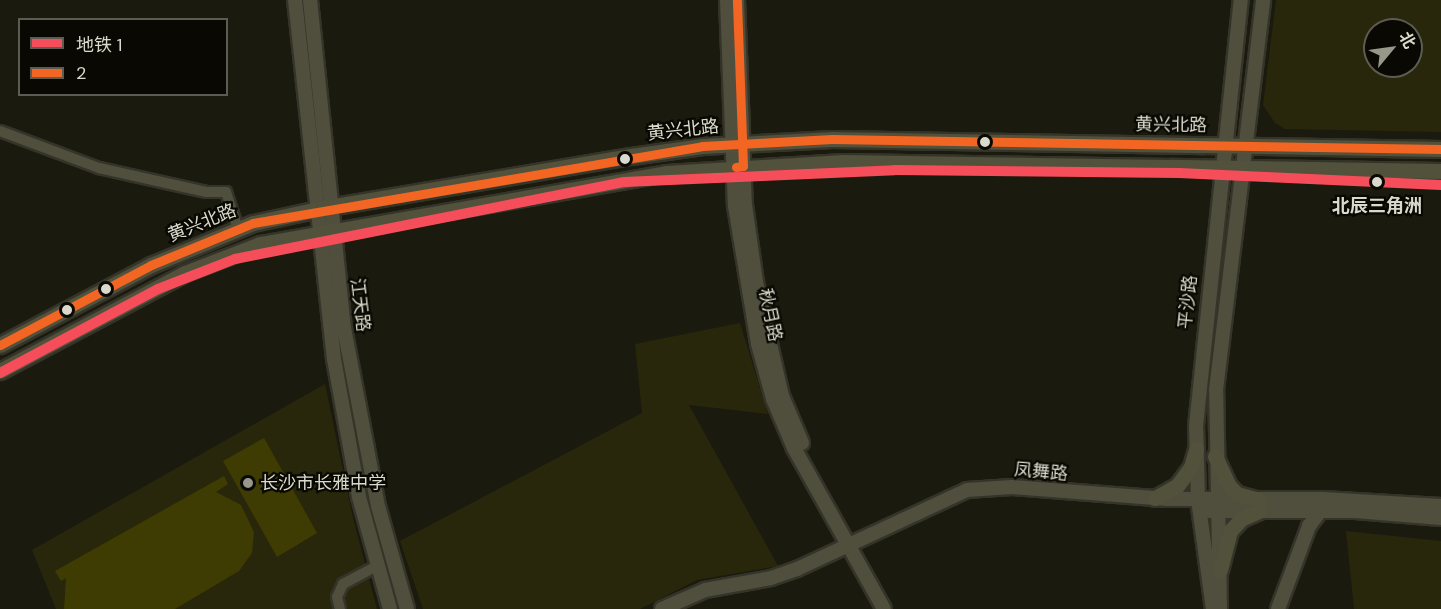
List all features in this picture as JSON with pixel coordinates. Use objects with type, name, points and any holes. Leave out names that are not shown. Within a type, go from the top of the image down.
[{"type":"main road","name":"黄兴北路","points":[[0,345],[151,265],[238,230],[325,207],[631,156],[737,144],[916,139],[1441,149]]},
{"type":"main road","points":[[0,371],[201,265],[260,244],[326,230],[633,178],[738,166],[912,162],[1441,171]]},
{"type":"main road","points":[[1155,498],[1177,486],[1191,467],[1196,449]]},
{"type":"main road","points":[[1215,456],[1229,486],[1237,494],[1259,505],[1240,519],[1230,531],[1220,570]]},
{"type":"street","name":"江天路","points":[[295,0],[325,207]]},
{"type":"street","name":"江天路","points":[[310,0],[326,230],[345,423],[377,566],[390,609]]},
{"type":"street","name":"秋月路","points":[[727,0],[745,283],[773,399],[794,448],[894,609]]},
{"type":"street","name":"秋月路","points":[[737,0],[737,144]]},
{"type":"street","name":"平沙路","points":[[1213,609],[1198,506],[1196,449],[1199,373],[1241,0]]},
{"type":"street","name":"平沙路","points":[[1220,609],[1215,456],[1218,365],[1263,0]]},
{"type":"street","points":[[0,131],[99,168],[206,192],[226,192],[238,230]]},
{"type":"street","name":"江天路","points":[[326,230],[364,443],[389,554],[407,609]]},
{"type":"street","name":"凤舞路","points":[[662,609],[705,590],[771,578],[852,544],[967,490],[1012,487],[1155,498],[1198,506],[1373,501],[1441,506]]},
{"type":"street","name":"凤舞路","points":[[1259,505],[1441,518]]},
{"type":"street","points":[[1278,609],[1309,526],[1321,510]]},
{"type":"street","name":"秋月路","points":[[852,544],[884,609]]},
{"type":"street","points":[[340,609],[337,597],[343,584],[377,566]]},
{"type":"shaded area","points":[[1276,0],[1441,0],[1441,132],[1285,129],[1275,123],[1263,105]]},
{"type":"shaded area","points":[[740,323],[768,414],[689,405],[778,566],[697,580],[640,609],[423,609],[400,541],[642,413],[635,344]]},
{"type":"shaded area","name":"长沙市长雅中学","points":[[325,384],[353,518],[377,609],[56,609],[32,550]]},
{"type":"shaded area","points":[[264,438],[317,533],[277,557],[223,461]]},
{"type":"shaded area","points":[[224,476],[228,484],[216,492],[241,505],[254,532],[252,553],[239,571],[175,609],[64,609],[66,578],[61,581],[55,571]]},
{"type":"shaded area","points":[[1346,531],[1441,541],[1441,609],[1354,609]]},
{"type":"metro line","name":"1","points":[[0,373],[158,289],[235,259],[624,182],[895,170],[1179,173],[1441,185]]},
{"type":"transit line","name":"2","points":[[736,167],[743,166],[737,0]]},
{"type":"transit line","name":"2","points":[[0,345],[151,265],[253,223],[702,146],[832,139],[1441,149]]},
{"type":"place","name":"北辰三角洲","points":[[1377,182]]},
{"type":"place","name":"长沙市长雅中学","points":[[248,483]]}]
